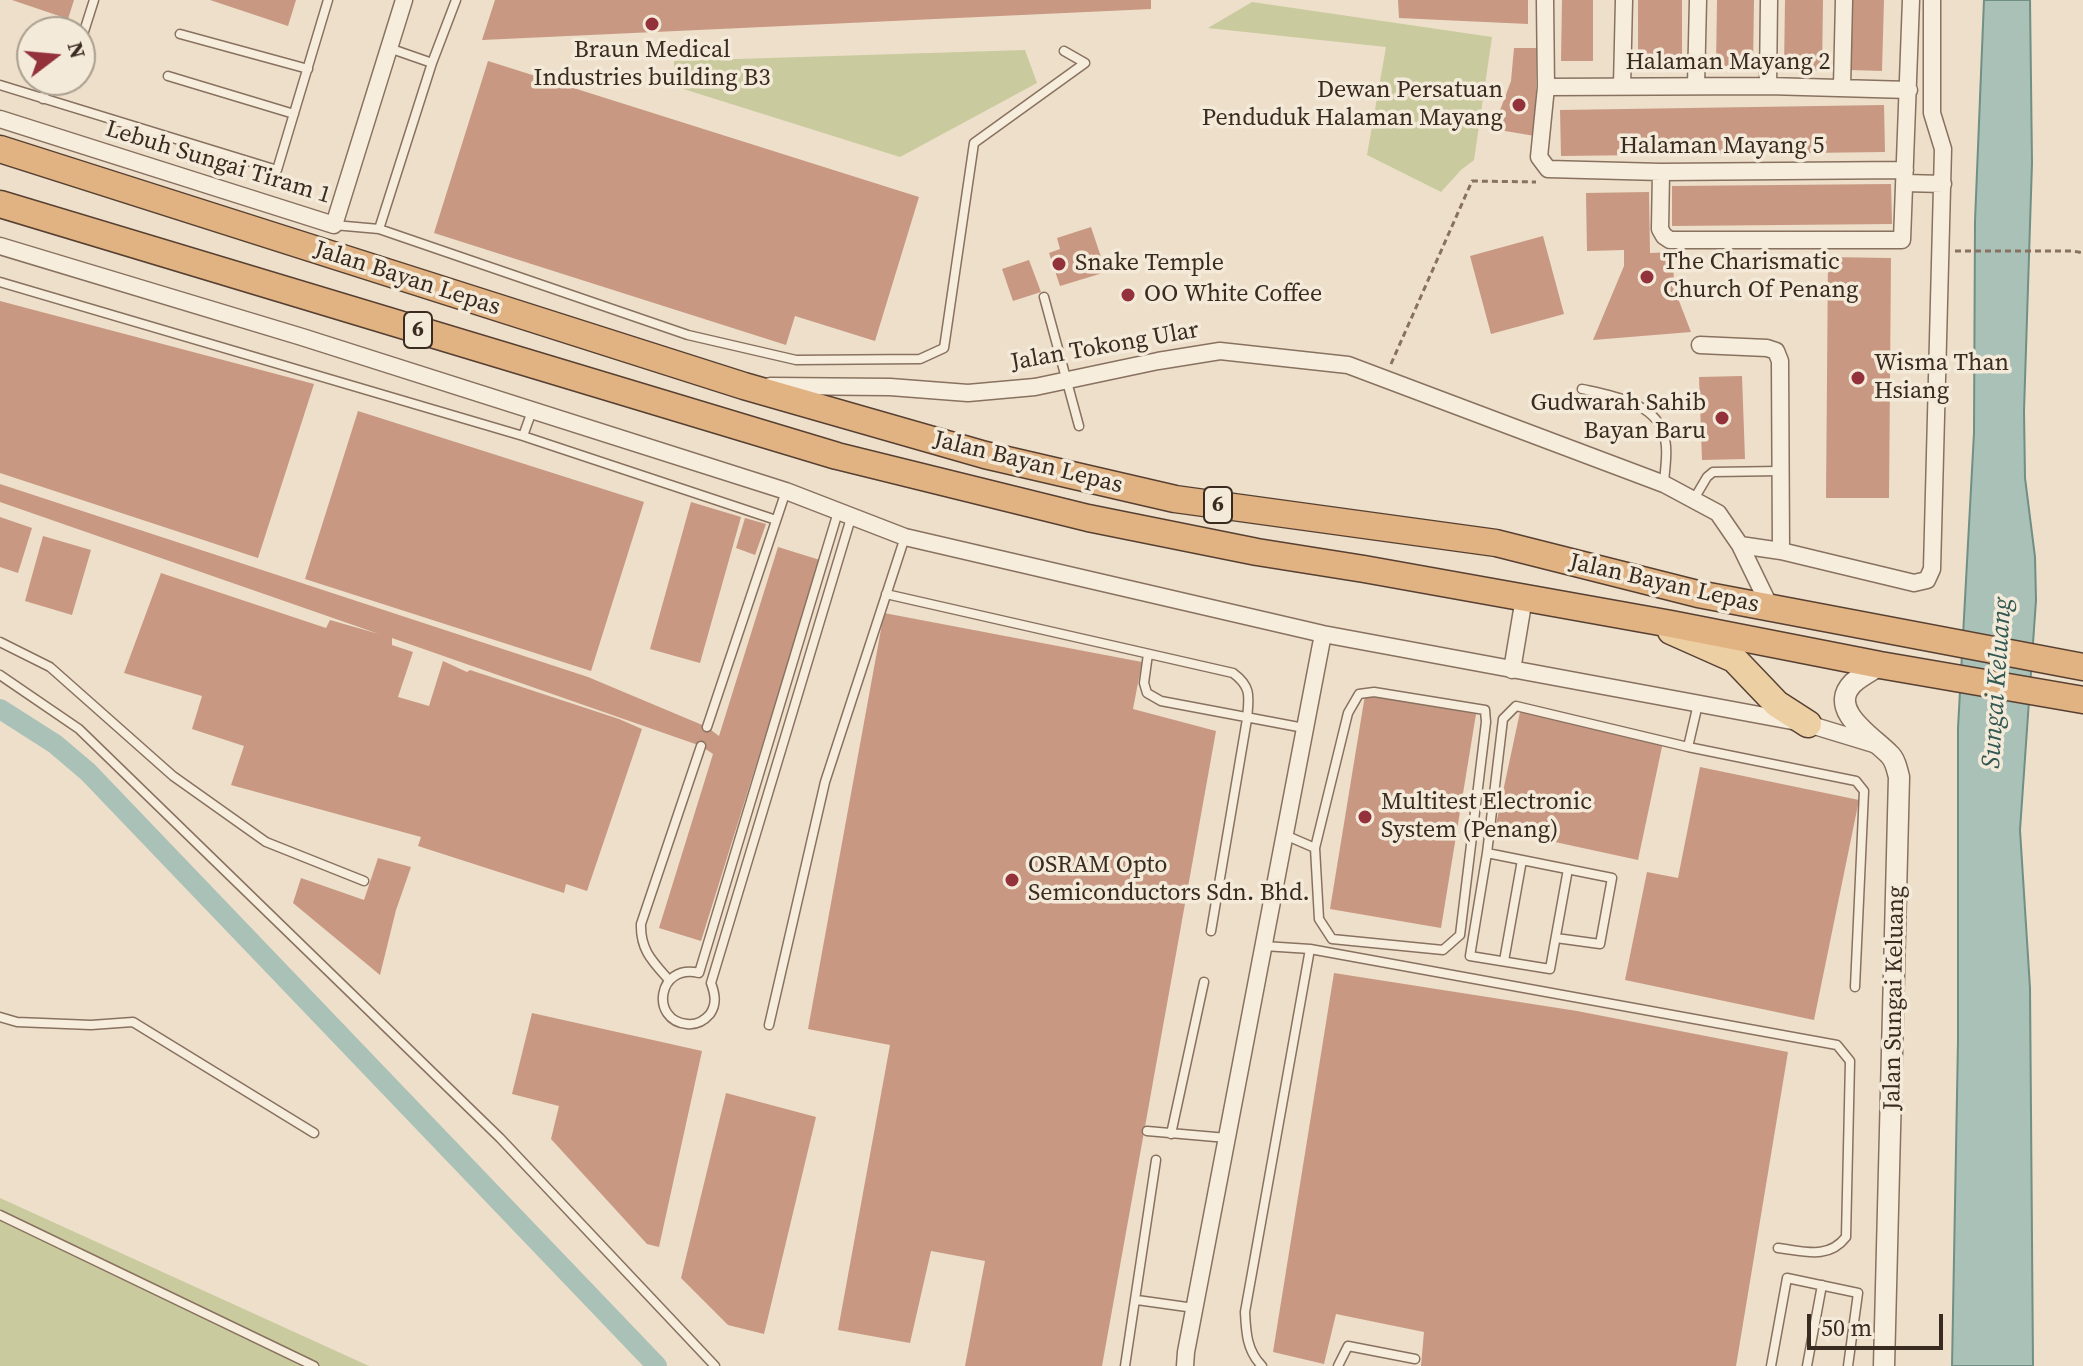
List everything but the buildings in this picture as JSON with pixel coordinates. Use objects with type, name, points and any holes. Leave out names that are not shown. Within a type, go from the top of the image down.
[{"type":"highway","name":"Jalan Bayan Lepas","points":[[0,149],[744,386],[985,455],[1175,499],[1496,543],[1698,594],[2083,667]]},
{"type":"highway","name":"Jalan Bayan Lepas","points":[[0,204],[837,456],[1088,518],[1257,552],[2081,699]]},
{"type":"main road","points":[[1638,619],[1734,659],[1777,704],[1808,724]]},
{"type":"street","name":"Lebuh Sungai Tiram 1","points":[[0,119],[334,225],[404,0]]},
{"type":"street","points":[[1545,0],[1546,87],[1539,157],[1545,166]]},
{"type":"street","points":[[1622,86],[1624,0]]},
{"type":"street","points":[[1696,86],[1698,0]]},
{"type":"street","points":[[1768,86],[1769,0]]},
{"type":"street","points":[[1842,87],[1844,0]]},
{"type":"street","points":[[1661,172],[1660,229],[1670,240],[1902,240],[1911,0]]},
{"type":"street","points":[[1740,545],[1781,551],[1914,583],[1927,580],[1932,569],[1943,149],[1932,113],[1932,0]]},
{"type":"street","name":"Halaman Mayang 2","points":[[1546,87],[1842,87],[1909,83],[1931,78]]},
{"type":"street","name":"Halaman Mayang 5","points":[[1545,166],[1661,172],[1905,176],[1943,184]]},
{"type":"street","points":[[0,246],[302,337],[786,491],[905,537],[1323,634],[1808,724],[1877,745]]},
{"type":"street","points":[[1700,345],[1767,348],[1776,351],[1780,361],[1781,551]]},
{"type":"street","name":"Jalan Tokong Ular","points":[[744,386],[890,387],[968,393],[1035,387],[1220,351],[1348,365],[1664,484],[1718,513],[1740,545],[1771,609]]},
{"type":"street","points":[[1512,670],[1524,598]]},
{"type":"street","points":[[1185,1366],[1323,634]]},
{"type":"street","name":"Jalan Sungai Keluang","points":[[1880,665],[1853,684],[1846,699],[1849,714],[1877,745],[1891,755],[1896,765],[1900,799],[1884,1366]]},
{"type":"lane","points":[[0,85],[277,170],[328,0]]},
{"type":"lane","points":[[379,229],[432,63],[456,0]]},
{"type":"lane","points":[[180,34],[308,69]]},
{"type":"lane","points":[[389,48],[432,63]]},
{"type":"lane","points":[[334,225],[379,229],[688,335],[796,360],[920,359],[944,348],[974,143],[1085,63],[1064,51]]},
{"type":"lane","points":[[168,76],[294,114]]},
{"type":"lane","points":[[0,282],[523,436],[776,520]]},
{"type":"lane","points":[[1044,297],[1079,426]]},
{"type":"lane","points":[[1582,389],[1623,399],[1655,416],[1666,444],[1664,484]]},
{"type":"lane","points":[[523,436],[532,411]]},
{"type":"lane","points":[[1694,500],[1713,472],[1780,471]]},
{"type":"lane","points":[[707,727],[786,491]]},
{"type":"lane","points":[[845,515],[711,983],[715,992],[713,1009],[700,1022],[682,1023],[668,1014],[662,996],[669,980],[683,972],[699,973],[845,515]]},
{"type":"lane","points":[[769,1025],[825,782],[905,537]]},
{"type":"lane","points":[[886,594],[1233,673],[1245,681],[1249,695],[1247,719],[1211,931]]},
{"type":"lane","points":[[0,642],[50,667],[173,776],[266,842],[364,881]]},
{"type":"lane","points":[[1148,654],[1144,683],[1147,693],[1161,701],[1305,728]]},
{"type":"lane","points":[[0,675],[79,729],[500,1138],[715,1366]]},
{"type":"lane","points":[[1374,692],[1485,710],[1462,920],[1456,941],[1443,950],[1332,939],[1319,919],[1315,848],[1348,713],[1359,694],[1374,692]]},
{"type":"lane","points":[[1688,747],[1698,703]]},
{"type":"lane","points":[[1568,869],[1550,969],[1470,956],[1487,853],[1503,719],[1516,706],[1688,747],[1856,781],[1864,791],[1855,987]]},
{"type":"lane","points":[[669,980],[648,957],[640,941],[641,924],[701,746]]},
{"type":"lane","points":[[1285,835],[1315,848]]},
{"type":"lane","points":[[1487,853],[1612,878],[1600,944],[1556,938]]},
{"type":"lane","points":[[1504,961],[1522,860]]},
{"type":"lane","points":[[1264,945],[1310,949],[1837,1045],[1850,1061],[1846,1237],[1838,1248],[1827,1252],[1778,1248]]},
{"type":"lane","points":[[1262,1366],[1251,1352],[1245,1312],[1310,949]]},
{"type":"lane","points":[[1171,1134],[1204,982]]},
{"type":"lane","points":[[0,1017],[32,1023],[91,1025],[133,1022],[314,1133]]},
{"type":"lane","points":[[1147,1131],[1227,1138]]},
{"type":"lane","points":[[1125,1366],[1156,1160]]},
{"type":"lane","points":[[0,1215],[314,1366]]},
{"type":"lane","points":[[1771,1366],[1787,1278],[1858,1293],[1848,1366]]},
{"type":"lane","points":[[1807,1366],[1822,1285]]},
{"type":"lane","points":[[1137,1300],[1194,1308]]},
{"type":"lane","points":[[1338,1366],[1348,1346],[1415,1359]]},
{"type":"path","points":[[1384,378],[1472,181],[1539,182],[1545,166]]},
{"type":"path","points":[[1971,251],[2083,253]]},
{"type":"green space","points":[[1252,2],[1492,37],[1474,160],[1441,192],[1367,155],[1386,47],[1208,28]]},
{"type":"green space","points":[[1025,50],[1037,83],[900,157],[674,86],[674,61]]},
{"type":"green space","points":[[0,1198],[369,1366],[0,1366]]},
{"type":"water","name":"Sungai Keluang","points":[[1984,0],[2030,0],[2032,163],[2024,411],[2025,478],[2035,557],[2036,600],[2020,830],[2030,988],[2033,1366],[1952,1366],[1958,1041],[1958,728],[1974,433],[1975,221]]},
{"type":"waterway","points":[[0,709],[55,744],[88,772],[657,1366]]},
{"type":"place","name":"Braun Medical Industries building B3","points":[[652,24]]},
{"type":"place","name":"Dewan Persatuan Penduduk Halaman Mayang","points":[[1519,105]]},
{"type":"place","name":"Snake Temple","points":[[1059,264]]},
{"type":"place","name":"The Charismatic Church Of Penang","points":[[1647,277]]},
{"type":"place","name":"OO White Coffee","points":[[1128,295]]},
{"type":"place","name":"Wisma Than Hsiang","points":[[1858,378]]},
{"type":"place","name":"Gudwarah Sahib Bayan Baru","points":[[1722,418]]},
{"type":"place","name":"Multitest Electronic System (Penang)","points":[[1365,817]]},
{"type":"place","name":"OSRAM Opto Semiconductors Sdn. Bhd.","points":[[1012,880]]}]
